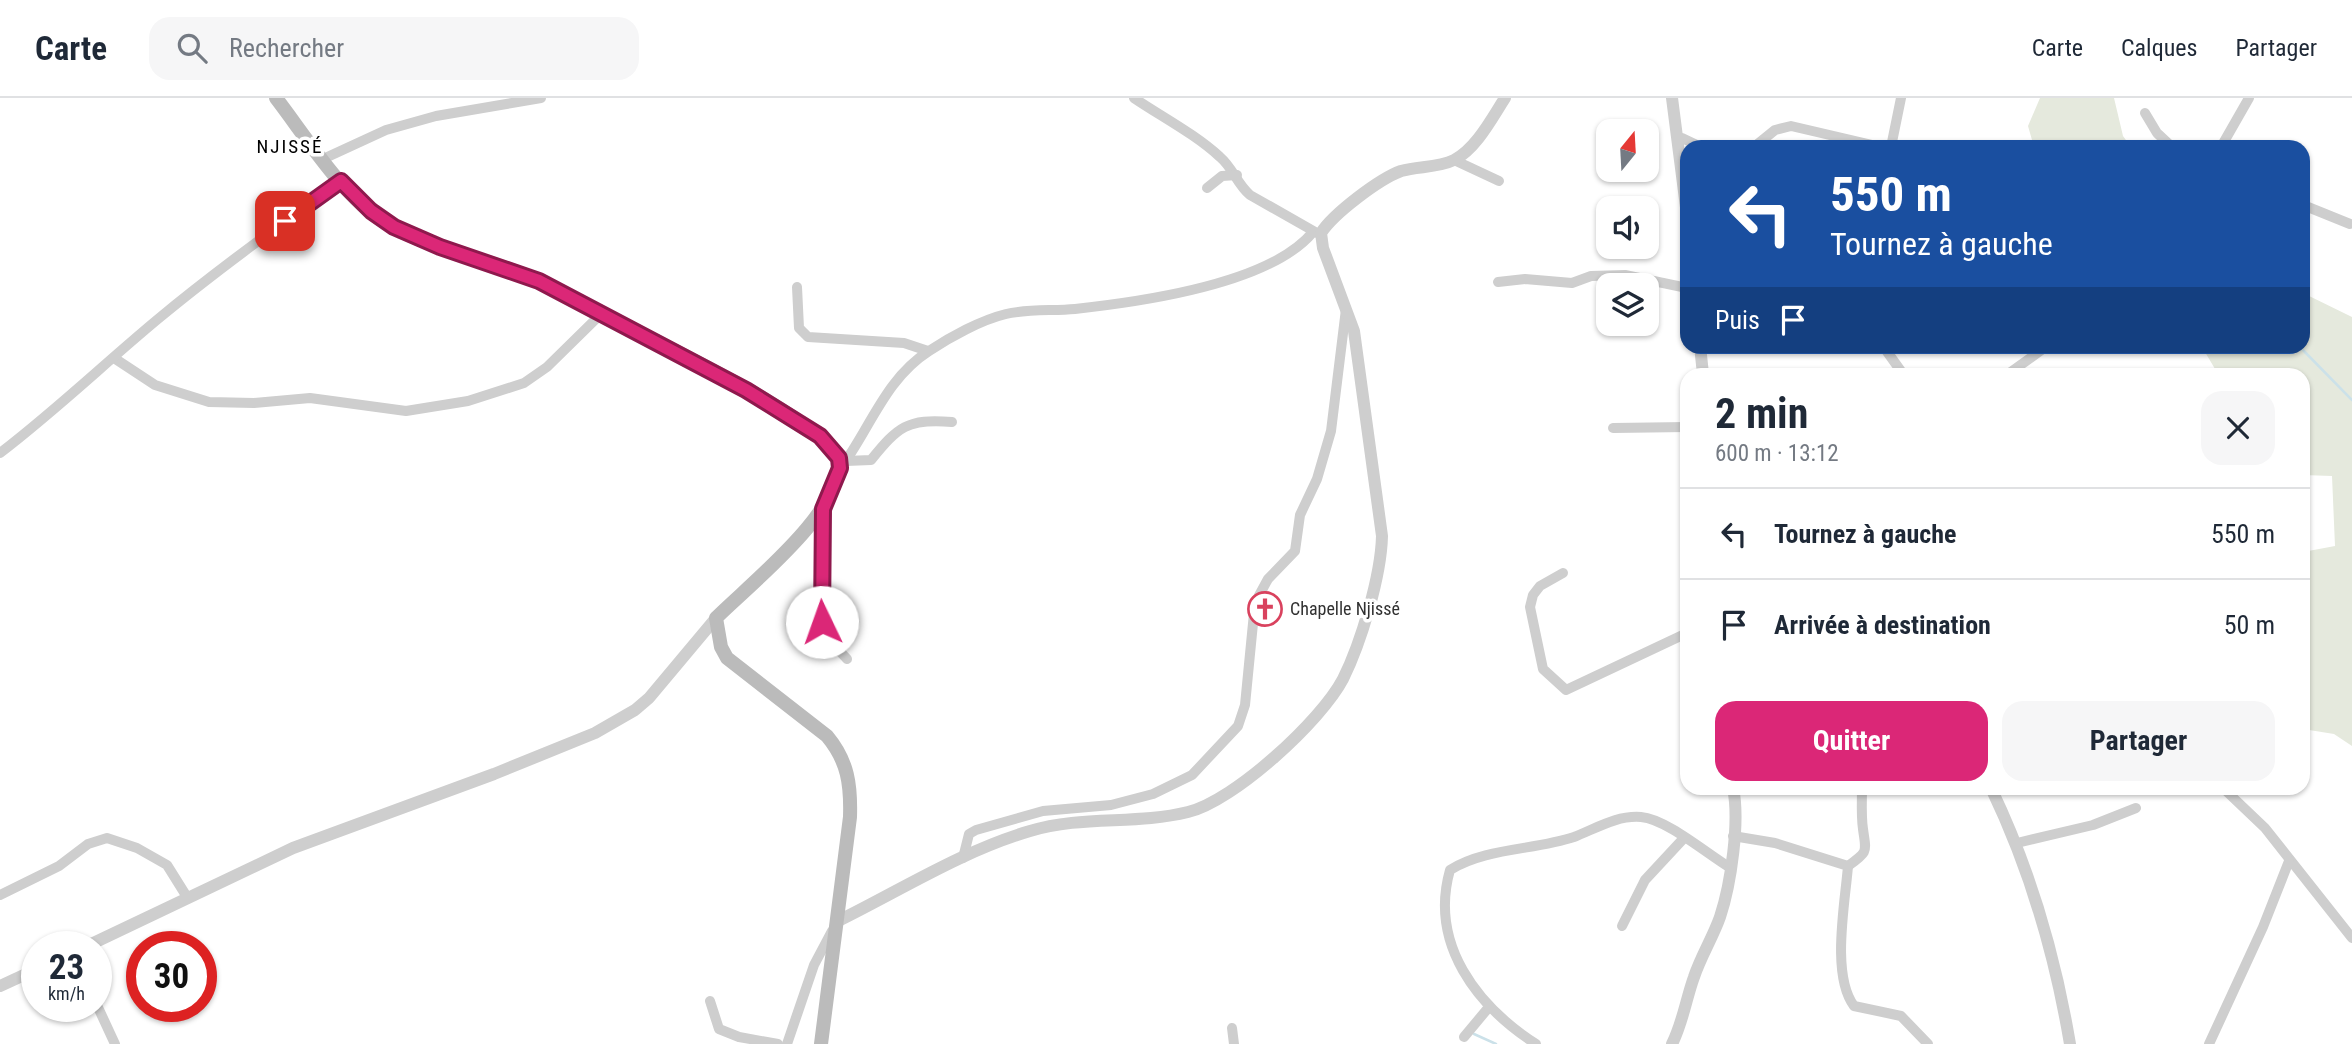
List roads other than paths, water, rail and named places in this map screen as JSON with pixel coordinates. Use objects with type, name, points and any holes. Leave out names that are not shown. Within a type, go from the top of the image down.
[{"type":"main road","points":[[276,98],[341,181],[371,211],[394,227],[440,247],[539,281],[602,313],[806,426],[832,448],[843,465],[823,509],[814,522],[716,618],[721,647],[727,658],[827,736],[838,749],[846,767],[850,786],[850,817],[821,1044]]},
{"type":"street","points":[[323,159],[386,130],[436,116],[541,98]]},
{"type":"street","points":[[787,1044],[814,964],[838,921],[996,843],[1066,822],[1167,816],[1190,812],[1221,800],[1245,782],[1292,738],[1335,691],[1353,653],[1381,556],[1368,415],[1354,331],[1346,304],[1317,233],[1250,195],[1218,154],[1134,98]]},
{"type":"street","points":[[843,465],[876,407],[904,371],[928,351],[1005,314],[1094,307],[1206,286],[1281,259],[1384,179],[1408,169],[1454,160],[1470,147],[1505,98]]},
{"type":"street","points":[[1672,98],[1682,139]]},
{"type":"street","points":[[1892,140],[1901,98]]},
{"type":"street","points":[[2225,140],[2249,98]]},
{"type":"street","points":[[2145,113],[2164,140]]},
{"type":"street","points":[[1763,140],[1775,130],[1791,126],[1851,140]]},
{"type":"street","points":[[1454,160],[1499,181]]},
{"type":"street","points":[[1207,188],[1222,176],[1237,175]]},
{"type":"street","points":[[0,453],[248,247],[341,181]]},
{"type":"street","points":[[2310,208],[2350,224]]},
{"type":"street","points":[[1498,282],[1525,279],[1572,283],[1591,276],[1625,275],[1680,287]]},
{"type":"street","points":[[797,287],[799,328],[808,337],[904,343],[928,351]]},
{"type":"street","points":[[963,858],[969,834],[976,830],[1043,811],[1131,802],[1176,785],[1192,775],[1238,726],[1245,705],[1255,603],[1268,579],[1295,551],[1300,515],[1317,479],[1331,432],[1346,304]]},
{"type":"street","points":[[114,358],[155,385],[209,402],[254,403],[310,398],[406,411],[468,401],[524,383],[547,367],[602,313]]},
{"type":"street","points":[[2016,368],[2036,354]]},
{"type":"street","points":[[843,465],[871,460],[887,439],[913,422],[952,422]]},
{"type":"street","points":[[1613,428],[1680,427]]},
{"type":"street","points":[[823,509],[822,622],[829,640],[847,659]]},
{"type":"street","points":[[1563,573],[1540,586],[1533,594],[1530,607],[1544,669],[1566,690],[1680,636]]},
{"type":"street","points":[[112,934],[293,848],[494,774],[595,733],[635,710],[649,698],[716,618]]},
{"type":"street","points":[[1672,1044],[1696,969],[1720,919],[1736,811],[1734,795]]},
{"type":"street","points":[[1862,795],[1863,829],[1868,843],[1864,852],[1848,866],[1842,949],[1846,995],[1854,1006],[1901,1016],[1928,1044]]},
{"type":"street","points":[[1994,795],[2017,843],[2055,960],[2070,1044]]},
{"type":"street","points":[[2231,795],[2254,815],[2352,938]]},
{"type":"street","points":[[2017,843],[2104,821],[2136,808]]},
{"type":"street","points":[[1536,1044],[1489,1007],[1468,982],[1453,955],[1446,914],[1446,883],[1450,870],[1477,858],[1574,837],[1625,818],[1650,818],[1729,867]]},
{"type":"street","points":[[1733,836],[1775,843],[1848,866]]},
{"type":"street","points":[[0,895],[59,866],[88,844],[107,838],[137,848],[167,865],[187,897]]},
{"type":"street","points":[[1622,926],[1645,880],[1684,838]]},
{"type":"street","points":[[2209,1044],[2289,861]]},
{"type":"street","points":[[0,986],[21,976]]},
{"type":"street","points":[[710,1001],[719,1029],[739,1037],[778,1044]]},
{"type":"street","points":[[1464,1037],[1489,1007]]},
{"type":"street","points":[[105,1022],[115,1044]]},
{"type":"street","points":[[1232,1028],[1234,1044]]},
{"type":"waterway","points":[[2307,354],[2352,400]]},
{"type":"waterway","points":[[1474,1034],[1496,1044]]},
{"type":"place","name":"Chapelle Njissé","points":[[1265,609]]},
{"type":"district","name":"NJISSÉ","points":[[290,146]]}]
